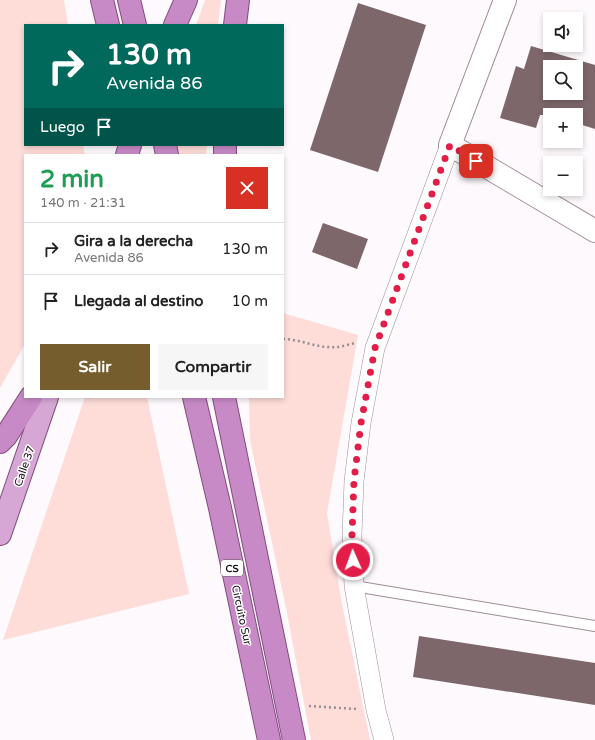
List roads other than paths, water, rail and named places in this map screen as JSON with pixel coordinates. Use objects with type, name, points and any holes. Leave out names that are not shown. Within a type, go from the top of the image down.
[{"type":"highway","points":[[102,0],[108,24]]},
{"type":"highway","points":[[129,0],[135,24]]},
{"type":"highway","points":[[170,24],[179,0]]},
{"type":"highway","points":[[175,24],[186,0]]},
{"type":"highway","points":[[235,24],[238,0]]},
{"type":"highway","points":[[0,442],[6,436],[30,398]]},
{"type":"highway","name":"Circuito Sur","points":[[194,398],[220,508],[269,740]]},
{"type":"highway","name":"CS","points":[[224,398],[294,740]]},
{"type":"highway","points":[[229,398],[231,428]]},
{"type":"main road","name":"Calle 37","points":[[0,534],[47,398]]},
{"type":"street","points":[[384,740],[376,710],[354,586],[352,535],[354,480],[361,423],[375,348],[505,0]]},
{"type":"street","points":[[450,145],[595,231]]},
{"type":"lane","points":[[354,586],[595,626]]}]
